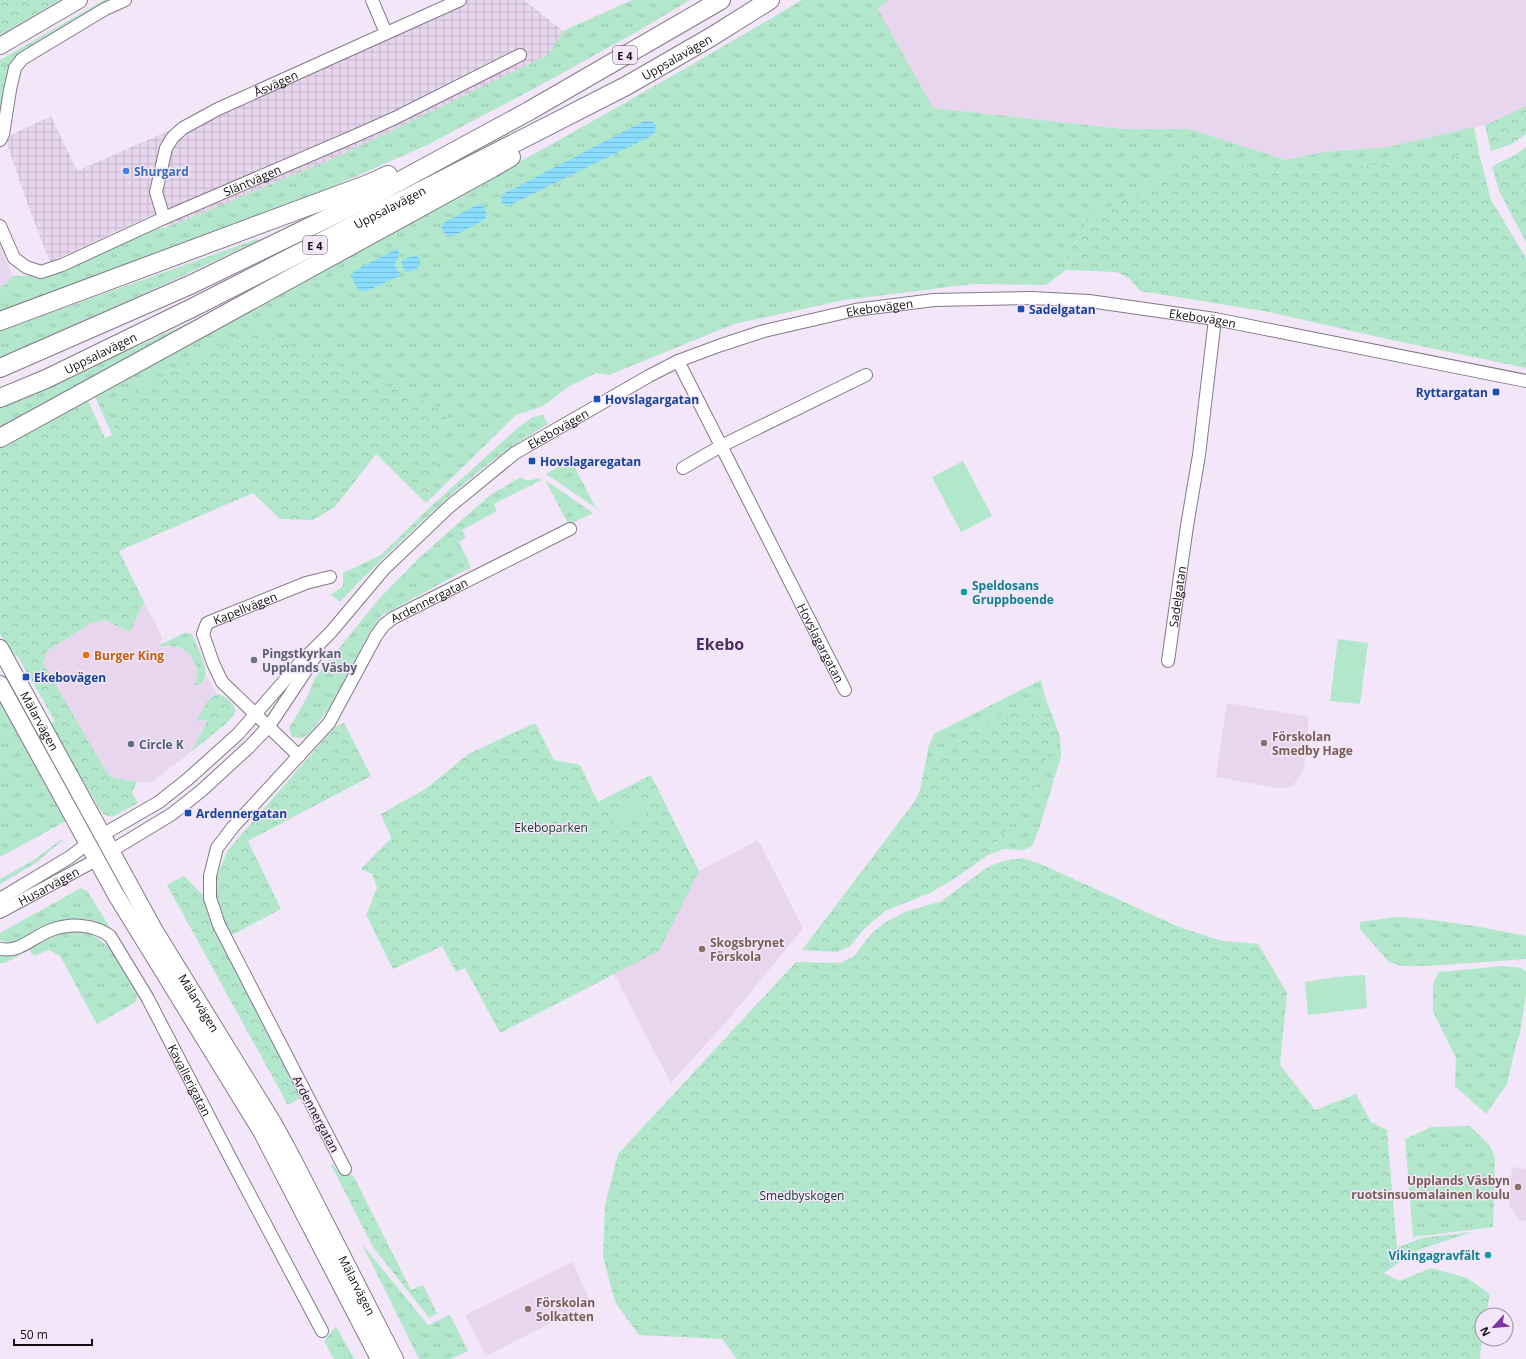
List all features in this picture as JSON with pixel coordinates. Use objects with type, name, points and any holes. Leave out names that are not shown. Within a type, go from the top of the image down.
[{"type":"highway","name":"Uppsalavägen","points":[[0,368],[199,281],[363,201],[529,111],[721,0]]},
{"type":"highway","name":"Uppsalavägen","points":[[0,398],[46,379],[194,307],[626,86],[712,37],[770,0]]},
{"type":"highway","points":[[0,438],[492,168],[626,86]]},
{"type":"highway","points":[[0,321],[368,184],[529,111]]},
{"type":"main road","points":[[0,46],[79,0]]},
{"type":"main road","name":"Mälarvägen","points":[[0,648],[155,931],[274,1124],[395,1359]]},
{"type":"main road","name":"Mälarvägen","points":[[0,684],[116,895],[150,948],[261,1131],[379,1359]]},
{"type":"main road","points":[[87,844],[102,835]]},
{"type":"main road","points":[[96,860],[111,851]]},
{"type":"street","points":[[0,140],[3,134],[15,68],[22,59],[105,9],[125,0]]},
{"type":"street","points":[[372,0],[386,33]]},
{"type":"street","name":"Åsvägen","points":[[164,218],[156,192],[166,148],[173,137],[184,128],[218,109],[460,0]]},
{"type":"street","name":"Släntvägen","points":[[0,226],[14,258],[26,267],[41,272],[62,265],[164,218],[395,118],[520,55]]},
{"type":"street","name":"Ekebovägen","points":[[102,835],[159,802],[238,734],[299,664],[331,632],[384,569],[450,507],[515,453],[649,376],[678,361],[721,345],[779,328],[855,310],[934,300],[1031,298],[1089,301],[1215,319],[1526,381]]},
{"type":"street","name":"Sadelgatan","points":[[1168,662],[1187,526],[1199,455],[1215,319]]},
{"type":"street","name":"Hovslagargatan","points":[[678,361],[845,690]]},
{"type":"street","points":[[683,468],[721,446],[866,375]]},
{"type":"street","name":"Ardennergatan","points":[[345,1169],[219,925],[210,898],[210,876],[217,848],[233,827],[329,724],[376,636],[384,625],[407,611],[570,529]]},
{"type":"street","name":"Kapellvägen","points":[[299,756],[222,682],[213,663],[203,634],[207,623],[306,583],[330,577]]},
{"type":"street","name":"Ekebovägen","points":[[111,851],[172,814],[202,791],[249,747],[269,726],[331,632]]},
{"type":"street","name":"Husarvägen","points":[[0,899],[70,857],[87,844]]},
{"type":"street","name":"Husarvägen","points":[[0,912],[96,860]]},
{"type":"street","name":"Kavallerigatan","points":[[0,949],[6,950],[18,948],[51,930],[76,925],[89,926],[102,930],[110,936],[147,998],[322,1331]]},
{"type":"shaded area","points":[[466,0],[524,0],[563,31],[548,55],[339,156],[168,227],[148,217],[50,262],[29,208],[5,138],[51,116],[77,171]]},
{"type":"shaded area","points":[[890,0],[1526,0],[1526,106],[1485,125],[1388,147],[1324,152],[1286,160],[1189,129],[1124,129],[933,108],[876,8]]},
{"type":"shaded area","points":[[0,245],[13,276],[0,287]]},
{"type":"shaded area","points":[[144,602],[162,637],[159,648],[173,646],[189,653],[194,659],[199,685],[204,682],[207,677],[217,694],[212,696],[197,721],[208,720],[191,752],[152,782],[137,782],[115,778],[107,773],[43,663],[47,651],[91,623],[105,620],[130,632]]},
{"type":"shaded area","name":"Förskolan Smedby Hage","points":[[1227,703],[1309,717],[1304,770],[1292,787],[1278,788],[1216,777]]},
{"type":"shaded area","name":"Skogsbrynet Förskola","points":[[758,840],[803,928],[732,1015],[671,1083],[612,970],[670,883],[699,871]]},
{"type":"shaded area","name":"Upplands Väsbyn ruotsinsuomalainen koulu","points":[[1512,1167],[1526,1169],[1526,1221],[1519,1220],[1509,1205]]},
{"type":"shaded area","name":"Förskolan Solkatten","points":[[572,1262],[591,1302],[486,1356],[465,1315]]},
{"type":"green space","points":[[0,0],[60,0],[0,35]]},
{"type":"green space","points":[[104,0],[116,0],[19,55],[0,124],[0,60]]},
{"type":"green space","points":[[632,0],[690,0],[640,30],[537,87],[427,145],[325,190],[0,315],[0,287],[13,276],[53,275],[153,229],[168,227],[339,156],[548,55],[563,31]]},
{"type":"green space","points":[[802,0],[890,0],[877,8],[933,108],[1124,129],[1189,129],[1286,160],[1324,152],[1388,147],[1474,127],[1479,153],[1286,174],[1236,165],[1190,150],[1185,151],[1167,173],[1148,187],[1086,220],[1083,234],[1067,252],[1066,270],[1046,285],[973,284],[844,300],[734,324],[609,375],[596,373],[568,387],[543,406],[516,415],[426,503],[449,411],[122,398],[112,435],[94,394],[539,151],[627,102]]},
{"type":"green space","points":[[1526,106],[1526,134],[1512,144],[1491,151],[1485,125]]},
{"type":"green space","points":[[1526,147],[1526,242],[1499,191],[1492,166],[1515,155]]},
{"type":"green space","points":[[1190,150],[1236,165],[1286,174],[1479,153],[1491,200],[1526,258],[1526,368],[1264,311],[1140,291],[1129,278],[1116,272],[1066,270],[1067,252],[1083,234],[1086,220],[1148,187],[1167,173],[1185,151]]},
{"type":"green space","points":[[262,239],[0,359],[0,331],[254,240]]},
{"type":"green space","points":[[224,307],[0,430],[0,406]]},
{"type":"green space","points":[[251,329],[449,411],[426,503],[376,454],[335,507],[313,520],[280,519],[253,493],[119,551],[144,602],[130,632],[105,620],[91,623],[47,651],[43,663],[107,773],[115,778],[137,782],[132,793],[138,803],[112,817],[105,815],[102,813],[50,725],[55,721],[18,657],[9,651],[0,634],[0,447],[4,443],[88,401],[105,438],[112,435],[121,398]]},
{"type":"green space","points":[[543,415],[548,424],[499,456],[454,493],[382,560],[340,602],[331,595],[343,586],[343,573],[381,555],[428,509],[520,426],[533,417]]},
{"type":"green space","points":[[571,460],[596,508],[546,474]]},
{"type":"green space","points":[[963,461],[992,516],[961,532],[932,477]]},
{"type":"green space","points":[[521,477],[527,480],[539,478],[541,480],[494,504],[497,511],[462,530],[466,537],[459,542],[471,567],[381,616],[368,635],[331,706],[309,734],[301,738],[292,737],[289,728],[309,694],[314,679],[379,599],[419,558],[490,495]]},
{"type":"green space","points":[[545,480],[593,513],[569,525]]},
{"type":"green space","points":[[185,633],[192,634],[206,672],[205,679],[201,683],[194,685],[197,672],[196,665],[189,654],[178,647],[168,646],[158,648],[161,644]]},
{"type":"green space","points":[[1338,639],[1368,643],[1360,704],[1330,701]]},
{"type":"green space","points":[[1041,680],[1045,697],[1054,720],[1012,708],[926,761],[928,748],[934,734]]},
{"type":"green space","points":[[217,694],[224,696],[229,700],[236,711],[229,721],[191,752],[208,720],[196,721],[208,700]]},
{"type":"green space","points":[[0,698],[35,760],[66,821],[0,857]]},
{"type":"green space","points":[[1012,708],[1054,720],[1060,737],[1048,755],[1035,788],[988,855],[957,877],[930,893],[885,911],[864,929],[850,946],[837,952],[802,950],[915,801],[920,790],[926,761]]},
{"type":"green space","points":[[344,723],[371,776],[248,841],[281,909],[228,937],[217,906],[216,878],[228,850],[335,727]]},
{"type":"green space","name":"Ekeboparken","points":[[535,723],[554,760],[580,765],[598,802],[651,775],[699,871],[659,951],[500,1033],[465,968],[456,972],[442,946],[393,969],[366,915],[377,888],[372,874],[361,869],[391,838],[381,814],[427,788],[468,754]]},
{"type":"green space","points":[[1060,737],[1061,756],[1040,826],[1032,846],[1024,850],[1004,849],[988,855],[1035,788],[1048,755]]},
{"type":"green space","points":[[643,797],[651,811],[618,829],[610,815]]},
{"type":"green space","points":[[62,839],[63,840],[37,862],[0,884],[0,879],[34,860]]},
{"type":"green space","name":"Smedbyskogen","points":[[1023,858],[1043,865],[1179,927],[1222,941],[1258,944],[1287,993],[1280,1065],[1315,1110],[1356,1094],[1371,1122],[1387,1130],[1397,1248],[1421,1238],[1472,1232],[1418,1250],[1384,1273],[1399,1281],[1431,1268],[1467,1278],[1490,1294],[1488,1307],[1474,1307],[1474,1347],[1481,1347],[1480,1359],[737,1359],[722,1339],[639,1335],[615,1302],[603,1257],[605,1205],[618,1154],[796,962],[841,963],[854,956],[871,934],[884,923],[905,912],[942,901],[986,868],[1003,861]]},
{"type":"green space","points":[[184,876],[203,895],[209,918],[301,1098],[288,1105],[167,885]]},
{"type":"green space","points":[[81,888],[87,891],[111,929],[94,921],[71,919],[50,926],[8,944],[0,940],[0,933]]},
{"type":"green space","points":[[1398,917],[1463,924],[1526,936],[1526,959],[1428,966],[1401,966],[1389,962],[1360,929],[1360,922]]},
{"type":"green space","points":[[81,930],[93,935],[110,948],[122,964],[137,995],[136,1002],[97,1024],[60,956],[49,950],[34,956],[29,950],[5,963],[0,963],[0,955],[12,955],[51,936]]},
{"type":"green space","points":[[1503,966],[1522,968],[1526,972],[1526,994],[1520,1034],[1507,1084],[1486,1114],[1455,1086],[1456,1058],[1433,1012],[1433,983],[1439,972]]},
{"type":"green space","points":[[1365,975],[1367,1008],[1308,1015],[1305,982],[1336,977]]},
{"type":"green space","points":[[1470,1126],[1490,1146],[1495,1159],[1493,1227],[1413,1237],[1405,1139],[1431,1127]]},
{"type":"green space","points":[[330,1163],[343,1175],[353,1175],[411,1290],[423,1285],[437,1313],[429,1318],[373,1247]]},
{"type":"green space","points":[[362,1244],[428,1325],[450,1315],[468,1351],[451,1359],[419,1359]]},
{"type":"green space","points":[[336,1326],[354,1359],[334,1359],[324,1341]]},
{"type":"water","points":[[644,121],[651,121],[655,124],[656,131],[651,136],[508,206],[501,202],[503,194]]},
{"type":"water","points":[[478,204],[483,205],[487,214],[484,220],[453,236],[447,235],[444,232],[441,226],[445,222]]},
{"type":"water","points":[[396,249],[399,251],[399,254],[395,267],[400,273],[400,276],[364,292],[358,290],[351,275],[356,270]]},
{"type":"water","points":[[417,255],[420,260],[420,265],[408,272],[405,271],[401,262],[404,259]]},
{"type":"place","name":"Shurgard","points":[[126,171]]},
{"type":"place","name":"Sadelgatan","points":[[1021,309]]},
{"type":"place","name":"Ryttargatan","points":[[1496,392]]},
{"type":"place","name":"Hovslagargatan","points":[[597,399]]},
{"type":"place","name":"Hovslagaregatan","points":[[532,461]]},
{"type":"place","name":"Speldosans Gruppboende","points":[[964,592]]},
{"type":"place","name":"Burger King","points":[[86,655]]},
{"type":"place","name":"Pingstkyrkan Upplands Väsby","points":[[254,660]]},
{"type":"place","name":"Ekebovägen","points":[[26,677]]},
{"type":"place","name":"Förskolan Smedby Hage","points":[[1264,743]]},
{"type":"place","name":"Circle K","points":[[131,744]]},
{"type":"place","name":"Ardennergatan","points":[[188,813]]},
{"type":"place","name":"Skogsbrynet Förskola","points":[[702,949]]},
{"type":"place","name":"Upplands Väsbyn ruotsinsuomalainen koulu","points":[[1518,1187]]},
{"type":"place","name":"Vikingagravfält","points":[[1488,1255]]},
{"type":"place","name":"Förskolan Solkatten","points":[[528,1309]]},
{"type":"district","name":"Ekebo","points":[[720,644]]}]
